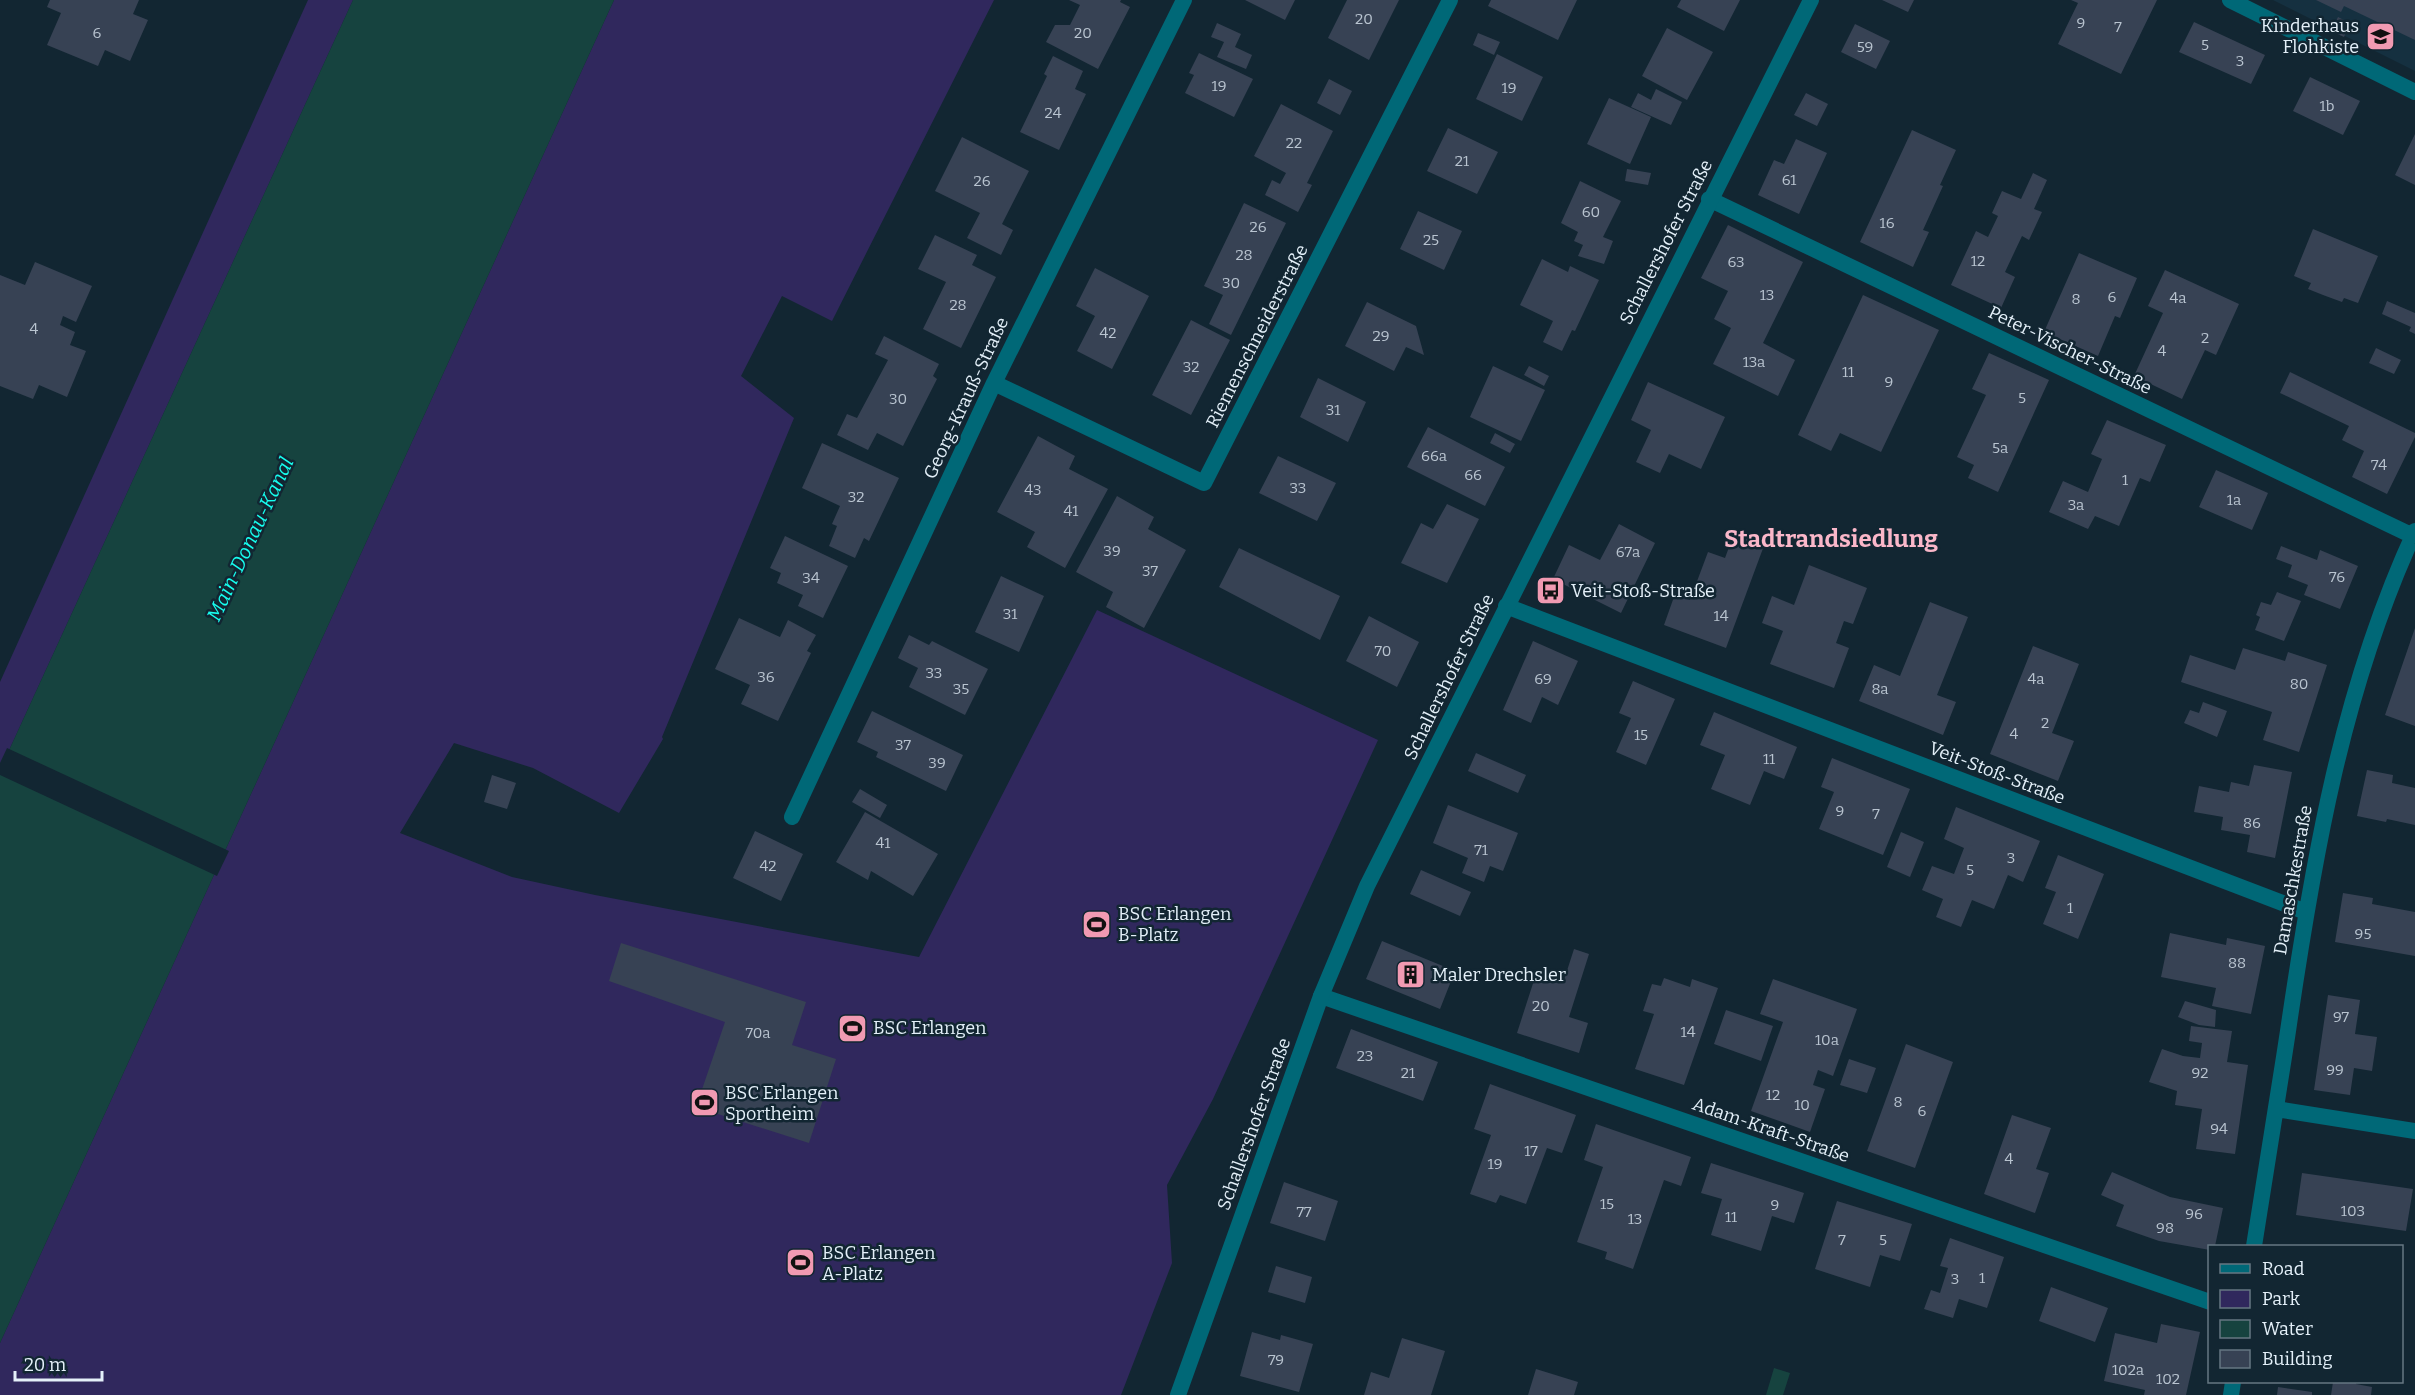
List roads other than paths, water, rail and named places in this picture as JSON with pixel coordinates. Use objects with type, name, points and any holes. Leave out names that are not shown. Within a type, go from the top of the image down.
[{"type":"street","name":"Georg-Krauß-Straße","points":[[792,817],[994,383],[1184,0]]},
{"type":"street","name":"Riemenschneiderstraße","points":[[994,383],[1204,483],[1450,0]]},
{"type":"street","name":"Schallershofer Straße","points":[[1182,1394],[1321,996],[1367,886],[1709,199],[1811,0]]},
{"type":"street","points":[[2230,0],[2415,92]]},
{"type":"street","name":"Peter-Vischer-Straße","points":[[1709,199],[2414,533]]},
{"type":"street","name":"Damaschkestraße","points":[[2253,1245],[2306,912],[2329,793],[2348,715],[2374,633],[2414,533]]},
{"type":"street","name":"Veit-Stoß-Straße","points":[[1506,606],[2306,912]]},
{"type":"street","name":"Adam-Kraft-Straße","points":[[1321,996],[2208,1301]]},
{"type":"street","points":[[2276,1109],[2415,1131]]},
{"type":"water","name":"Main-Donau-Kanal","points":[[353,0],[614,0],[0,1343],[0,770]]},
{"type":"water","points":[[1774,1368],[1790,1373],[1783,1395],[1766,1395]]},
{"type":"place","name":"Kinderhaus Flohkiste","points":[[2380,36]]},
{"type":"place","name":"Veit-Stoß-Straße","points":[[1550,591]]},
{"type":"place","name":"BSC Erlangen B-Platz","points":[[1097,924]]},
{"type":"place","name":"Maler Drechsler","points":[[1411,975]]},
{"type":"place","name":"BSC Erlangen","points":[[852,1028]]},
{"type":"place","name":"BSC Erlangen Sportheim","points":[[704,1103]]},
{"type":"place","name":"BSC Erlangen A-Platz","points":[[801,1263]]},
{"type":"district","name":"Stadtrandsiedlung","points":[[1831,539]]}]
